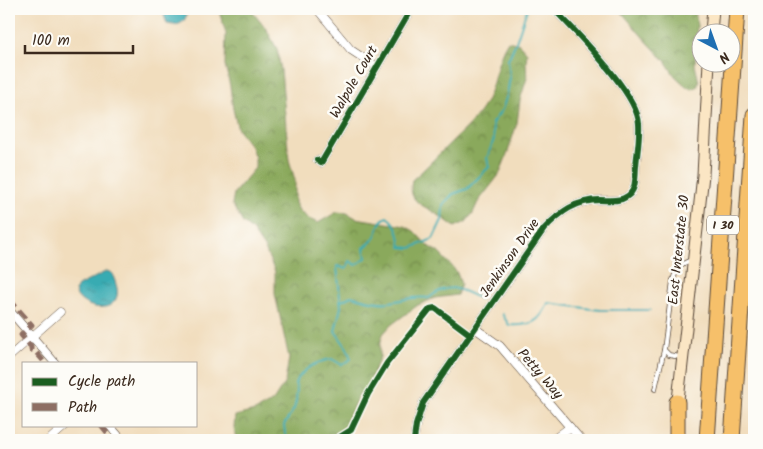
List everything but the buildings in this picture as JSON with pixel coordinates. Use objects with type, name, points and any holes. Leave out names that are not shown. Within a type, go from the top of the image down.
[{"type":"highway","name":"I 30","points":[[707,440],[737,9]]},
{"type":"highway","name":"I 30","points":[[732,440],[754,115]]},
{"type":"highway","points":[[676,440],[677,402]]},
{"type":"main road","points":[[712,22],[713,9]]},
{"type":"main road","name":"East Interstate 30","points":[[677,402],[703,175],[708,72]]},
{"type":"street","points":[[317,9],[352,50],[377,67]]},
{"type":"street","name":"Walpole Court","points":[[317,160],[322,163],[411,9]]},
{"type":"street","name":"Jenkinson Drive","points":[[414,440],[416,425],[423,403],[544,229],[563,211],[582,202],[624,199],[629,196],[634,186],[639,123],[633,102],[617,79],[554,9]]},
{"type":"street","points":[[9,310],[54,362]]},
{"type":"street","points":[[9,357],[60,312]]},
{"type":"street","name":"Petty Way","points":[[476,329],[500,346],[581,440]]},
{"type":"street","points":[[49,440],[65,426]]},
{"type":"street","points":[[110,426],[122,440]]},
{"type":"street","points":[[554,440],[570,427]]},
{"type":"lane","points":[[655,389],[664,350],[673,280],[678,266],[693,259]]},
{"type":"lane","points":[[664,350],[669,355],[682,358]]},
{"type":"green space","points":[[218,9],[250,9],[267,30],[277,49],[281,70],[289,160],[295,180],[295,203],[300,212],[318,223],[337,212],[347,213],[356,218],[405,226],[414,231],[428,246],[438,252],[451,265],[457,273],[461,284],[457,295],[435,298],[418,305],[391,325],[383,334],[380,345],[380,357],[366,389],[358,396],[344,427],[323,440],[236,440],[235,416],[255,411],[273,401],[285,382],[289,358],[275,294],[275,272],[265,249],[252,230],[243,223],[232,204],[234,193],[255,168],[255,158],[251,147],[238,130],[225,65],[226,33]]},
{"type":"green space","points":[[619,9],[695,9],[697,22],[690,22],[690,72],[697,72],[699,82],[697,87],[692,89],[687,87],[675,76],[666,62]]},
{"type":"green space","points":[[508,41],[519,44],[527,53],[527,78],[520,100],[517,123],[499,175],[478,202],[466,222],[455,227],[416,201],[412,193],[412,180],[477,116],[490,92],[499,59]]},
{"type":"water","points":[[162,9],[187,9],[187,14],[179,24],[167,24]]},
{"type":"water","points":[[107,271],[112,273],[117,287],[117,296],[114,302],[109,306],[95,307],[88,305],[77,297],[75,291],[78,286]]},
{"type":"waterway","points":[[286,440],[284,425],[294,409],[297,390],[295,383],[298,378],[310,366],[320,362],[332,359],[342,365],[351,359],[347,348],[335,331],[341,307],[337,266],[346,269],[350,261],[356,265],[366,258],[364,248],[376,235],[381,221],[387,217],[396,227],[401,247],[411,248],[433,239],[442,220],[443,205],[453,194],[467,189],[489,167],[487,158],[494,139],[492,123],[502,110],[507,95],[510,77],[508,60],[527,9]]},
{"type":"waterway","points":[[341,301],[351,296],[380,302],[429,298],[448,288],[466,292],[480,299]]},
{"type":"waterway","points":[[502,314],[509,325],[523,325],[538,319],[548,303],[600,310],[650,310]]},
{"type":"marked path","points":[[9,299],[32,325],[21,335],[31,347],[31,350],[35,351],[44,362]]},
{"type":"marked path","points":[[102,426],[113,440]]},
{"type":"cycle path","points":[[317,160],[321,163],[411,9]]},
{"type":"cycle path","points":[[414,440],[416,425],[423,403],[544,229],[569,208],[583,202],[620,200],[630,194],[634,187],[639,135],[636,111],[617,80],[554,9]]},
{"type":"cycle path","points":[[335,440],[351,430],[368,394],[387,363],[430,309],[435,308],[471,335]]}]
